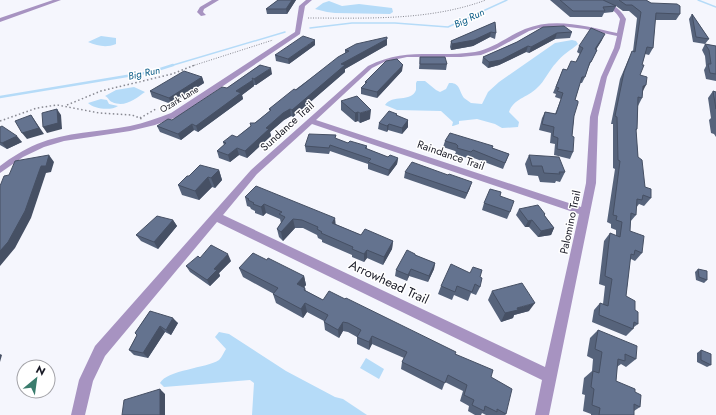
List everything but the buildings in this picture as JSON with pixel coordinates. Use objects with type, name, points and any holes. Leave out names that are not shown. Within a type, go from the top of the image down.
[{"type":"street","points":[[0,20],[58,0]]},
{"type":"street","points":[[203,15],[200,12],[202,8],[216,0]]},
{"type":"street","name":"Ozark Lane","points":[[0,170],[22,154],[50,142],[142,121],[160,122],[174,115],[298,33],[299,18],[302,6],[310,0]]},
{"type":"street","name":"Palomino Trail","points":[[542,415],[592,171],[594,117],[604,77],[617,48],[623,19],[622,15],[611,7],[593,0]]},
{"type":"street","name":"Sundance Trail","points":[[78,415],[86,380],[100,351],[254,172],[370,67],[390,58],[411,54],[476,54],[528,30],[548,26],[571,26],[620,35]]},
{"type":"street","name":"Raindance Trail","points":[[311,121],[584,212]]},
{"type":"street","name":"Arrowhead Trail","points":[[215,216],[550,376]]},
{"type":"path","points":[[299,18],[418,15],[460,9],[486,0]]},
{"type":"path","points":[[68,105],[102,91],[146,78],[172,74],[202,62],[270,40],[288,40]]},
{"type":"path","points":[[0,121],[36,108],[50,105],[68,105],[99,113],[128,114],[142,121],[156,109]]},
{"type":"water","points":[[329,1],[342,6],[359,4],[392,8],[393,12],[390,14],[335,13],[315,9],[323,3]]},
{"type":"water","points":[[101,36],[116,38],[116,44],[102,46],[88,42]]},
{"type":"water","points":[[572,40],[576,41],[578,44],[558,60],[537,88],[517,101],[511,107],[509,112],[519,122],[518,127],[502,128],[495,124],[477,119],[459,121],[459,124],[452,126],[453,122],[441,111],[397,110],[385,105],[392,100],[406,98],[414,94],[417,81],[425,81],[440,92],[446,89],[449,83],[453,83],[457,85],[464,98],[471,103],[482,104],[488,92],[499,82],[555,43]]},
{"type":"water","points":[[134,87],[145,92],[130,102],[117,104],[110,101],[105,96],[116,90]]},
{"type":"water","points":[[101,99],[107,100],[109,104],[118,106],[115,108],[103,109],[94,107],[88,103]]},
{"type":"water","points":[[219,332],[229,334],[286,371],[335,397],[343,399],[367,415],[252,415],[254,383],[250,380],[164,387],[160,383],[170,375],[219,360],[226,349],[215,337]]},
{"type":"water","points":[[366,358],[384,369],[379,379],[360,368]]},
{"type":"waterway","name":"Big Run","points":[[310,28],[352,23],[395,23],[448,27],[507,0]]},
{"type":"waterway","name":"Big Run","points":[[698,0],[716,7]]},
{"type":"waterway","name":"Big Run","points":[[170,66],[285,32]]},
{"type":"waterway","name":"Big Run","points":[[0,97],[151,72],[173,65]]}]
